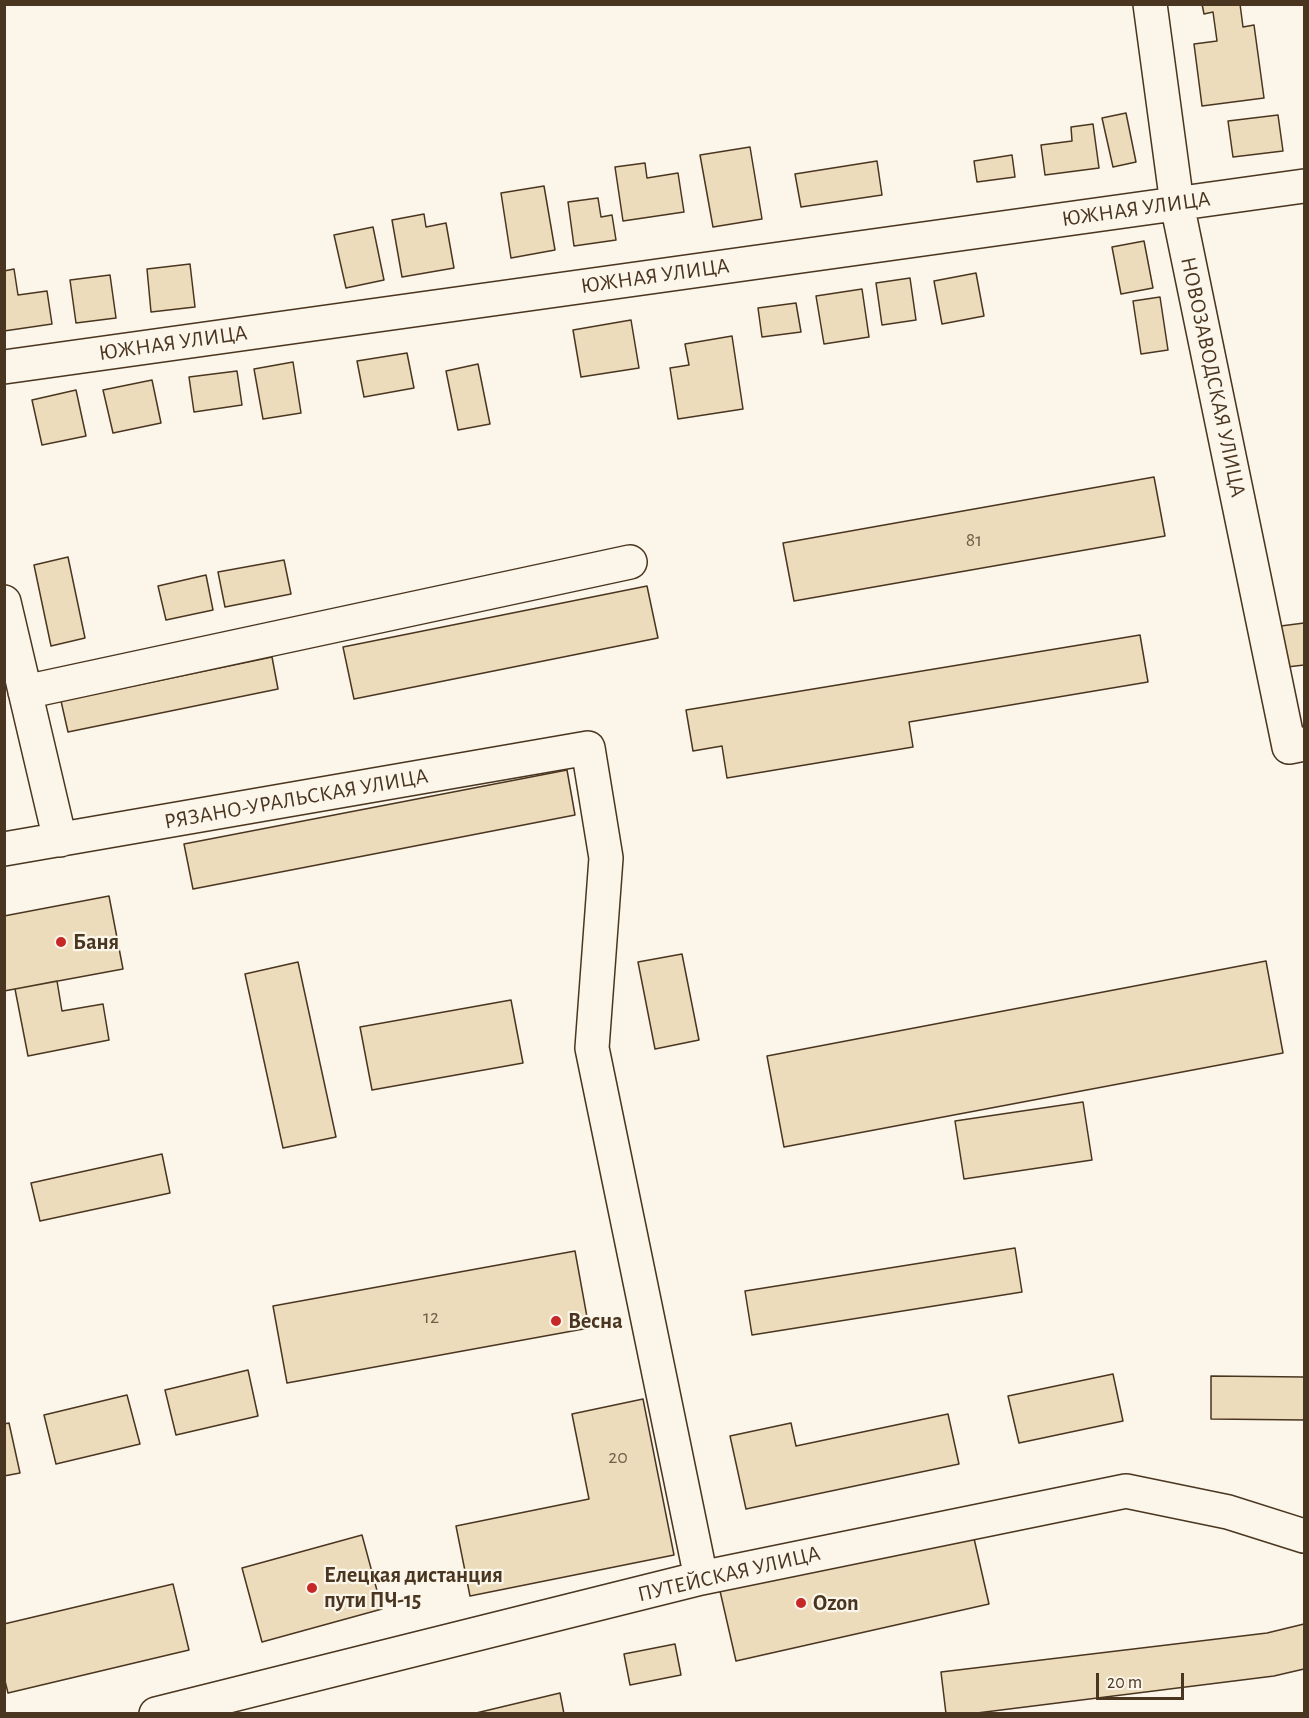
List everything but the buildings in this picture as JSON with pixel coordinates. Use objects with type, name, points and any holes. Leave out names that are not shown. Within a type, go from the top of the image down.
[{"type":"street","name":"НОВОЗАВОДСКАЯ УЛИЦА","points":[[1150,4],[1177,204],[1297,745]]},
{"type":"street","name":"ЮЖНАЯ УЛИЦА","points":[[4,367],[1305,186]]},
{"type":"street","points":[[25,692],[630,562]]},
{"type":"street","points":[[4,602],[60,840]]},
{"type":"street","name":"РЯЗАНО-УРАЛЬСКАЯ УЛИЦА","points":[[4,849],[588,748],[606,858],[592,1048],[701,1578]]},
{"type":"street","name":"ПУТЕЙСКАЯ УЛИЦА","points":[[156,1713],[701,1578],[1126,1491],[1228,1512],[1305,1536]]},
{"type":"place","name":"Баня","points":[[61,942]]},
{"type":"place","name":"Весна","points":[[556,1321]]},
{"type":"place","name":"Елецкая дистанция пути ПЧ-15","points":[[312,1588]]},
{"type":"place","name":"Ozon","points":[[801,1603]]}]
